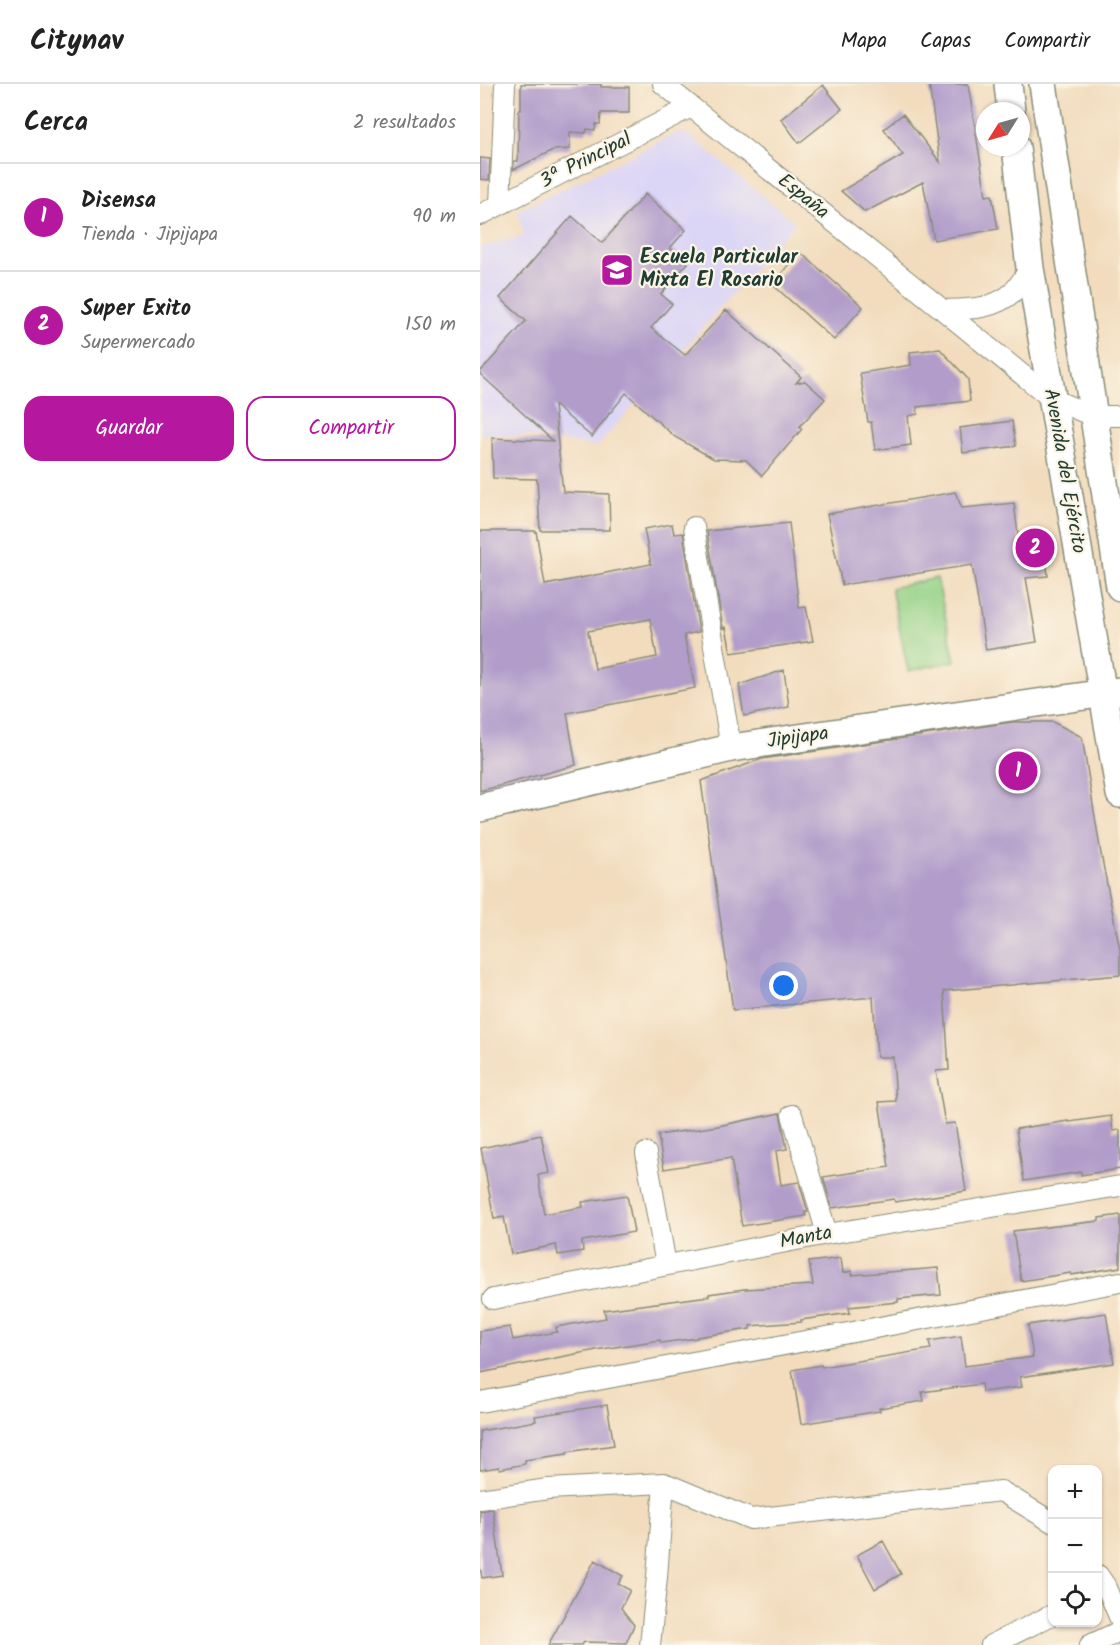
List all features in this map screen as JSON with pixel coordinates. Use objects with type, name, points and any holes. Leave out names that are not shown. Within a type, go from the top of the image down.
[{"type":"main road","points":[[1008,84],[1010,102]]},
{"type":"main road","name":"Avenida del Ejército","points":[[1043,84],[1120,587]]},
{"type":"main road","name":"Avenida del Ejército","points":[[1017,156],[1030,268],[1052,399],[1111,692],[1120,794]]},
{"type":"main road","name":"Jipijapa","points":[[480,808],[731,748],[1111,692]]},
{"type":"street","points":[[500,205],[505,84]]},
{"type":"street","name":"España","points":[[663,84],[1052,399],[1093,416]]},
{"type":"street","name":"3ª Principal","points":[[480,215],[691,107]]},
{"type":"street","points":[[943,310],[976,309],[994,304],[1012,292],[1030,268]]},
{"type":"street","points":[[1093,416],[1120,416]]},
{"type":"street","points":[[694,527],[731,748]]},
{"type":"street","points":[[792,1115],[827,1234]]},
{"type":"street","points":[[646,1153],[666,1265]]},
{"type":"street","name":"Manta","points":[[493,1299],[827,1234],[1120,1186]]},
{"type":"street","points":[[480,1402],[1120,1282]]},
{"type":"street","points":[[480,1499],[548,1489],[664,1483],[752,1519],[1001,1491],[1048,1519]]},
{"type":"street","points":[[650,1645],[664,1483]]},
{"type":"street","points":[[1105,1584],[1120,1619]]},
{"type":"street","points":[[991,1645],[1048,1617]]},
{"type":"street","points":[[1090,1645],[1120,1631]]},
{"type":"shaded area","name":"Escuela Particular Mixta El Rosario","points":[[675,134],[689,135],[795,223],[597,447],[533,436],[480,434],[480,247],[524,236],[518,211]]},
{"type":"green space","points":[[937,578],[955,661],[908,671],[891,588]]},
{"type":"building","points":[[521,84],[601,84],[601,87],[629,87],[629,113],[601,113],[600,124],[596,124],[595,130],[587,129],[586,133],[570,132],[570,149],[553,150],[513,170],[514,161],[518,161]]},
{"type":"building","points":[[929,84],[968,84],[976,134],[976,156],[980,156],[986,196],[992,195],[998,229],[934,240],[923,182],[865,212],[841,191],[903,155],[884,129],[903,114],[940,162]]},
{"type":"building","points":[[823,85],[842,109],[799,143],[781,119]]},
{"type":"building","points":[[480,158],[490,159],[489,180],[480,179]]},
{"type":"building","points":[[645,194],[686,230],[670,248],[688,263],[661,294],[672,304],[651,328],[685,355],[726,310],[801,377],[796,383],[805,381],[825,399],[799,427],[802,429],[762,476],[746,460],[714,459],[675,437],[626,393],[609,412],[592,437],[554,405],[563,492],[609,494],[610,530],[540,530],[537,479],[493,478],[492,438],[553,441],[480,374],[526,321],[500,298],[572,216],[602,243]]},
{"type":"building","points":[[800,252],[863,307],[834,340],[772,284]]},
{"type":"building","points":[[940,349],[968,379],[970,401],[917,407],[918,414],[908,416],[911,445],[875,450],[860,373],[911,365],[910,352]]},
{"type":"building","points":[[1012,421],[1016,446],[963,453],[960,428]]},
{"type":"building","points":[[955,492],[962,508],[1014,503],[1021,557],[1045,554],[1048,576],[1026,578],[1037,642],[986,650],[972,565],[842,585],[827,514]]},
{"type":"building","points":[[789,523],[799,608],[806,607],[813,641],[731,653],[726,627],[723,628],[707,531]]},
{"type":"building","points":[[672,524],[674,534],[683,533],[699,632],[684,635],[695,688],[567,713],[576,765],[480,791],[480,531],[536,531],[545,585],[651,564],[644,529]],"holes":[[[650,619],[657,657],[595,669],[588,631]]]},
{"type":"building","points":[[784,670],[789,707],[744,716],[739,685]]},
{"type":"building","points":[[1013,722],[1053,722],[1082,737],[1101,854],[1120,950],[1120,975],[944,991],[949,1070],[936,1071],[945,1124],[955,1123],[966,1191],[895,1202],[894,1199],[832,1208],[823,1177],[889,1167],[879,1102],[896,1101],[893,1057],[877,1057],[873,997],[733,1010],[701,781],[762,759]]},
{"type":"building","points":[[780,1113],[787,1149],[776,1151],[781,1185],[799,1182],[808,1212],[805,1212],[806,1216],[742,1226],[731,1158],[664,1169],[658,1135]]},
{"type":"building","points":[[1111,1116],[1113,1131],[1120,1130],[1120,1169],[1081,1175],[1081,1172],[1024,1181],[1016,1129]]},
{"type":"building","points":[[541,1135],[549,1173],[538,1175],[544,1214],[583,1207],[582,1202],[627,1195],[634,1232],[582,1241],[583,1251],[558,1255],[556,1245],[511,1254],[504,1217],[494,1219],[481,1148]]},
{"type":"building","points":[[1120,1215],[1120,1267],[1021,1281],[1013,1231],[1099,1221],[1099,1218]]},
{"type":"building","points":[[841,1258],[843,1273],[852,1271],[852,1275],[938,1268],[941,1295],[849,1307],[850,1313],[801,1320],[801,1322],[750,1326],[750,1329],[697,1338],[661,1343],[660,1340],[596,1350],[480,1373],[480,1331],[510,1327],[513,1340],[557,1332],[556,1327],[606,1318],[604,1310],[744,1289],[813,1285],[809,1262]]},
{"type":"building","points":[[1106,1313],[1114,1363],[1020,1377],[1022,1387],[982,1392],[981,1384],[922,1392],[924,1401],[801,1424],[792,1370],[931,1349],[929,1341],[961,1336],[965,1366],[1033,1357],[1028,1325]]},
{"type":"building","points":[[607,1405],[614,1445],[525,1460],[525,1464],[500,1469],[499,1467],[480,1470],[480,1431],[536,1421],[535,1416]]},
{"type":"building","points":[[493,1509],[502,1575],[482,1578],[480,1511]]},
{"type":"building","points":[[883,1541],[901,1574],[875,1589],[857,1555]]},
{"type":"building","points":[[595,1560],[623,1576],[618,1584],[630,1590],[621,1608],[634,1625],[626,1643],[584,1642],[582,1645],[548,1645]]},
{"type":"place","name":"Escuela Particular Mixta El Rosario","points":[[617,270]]},
{"type":"place","name":"Super Exito","points":[[1035,548]]},
{"type":"place","name":"Disensa","points":[[1018,771]]}]
